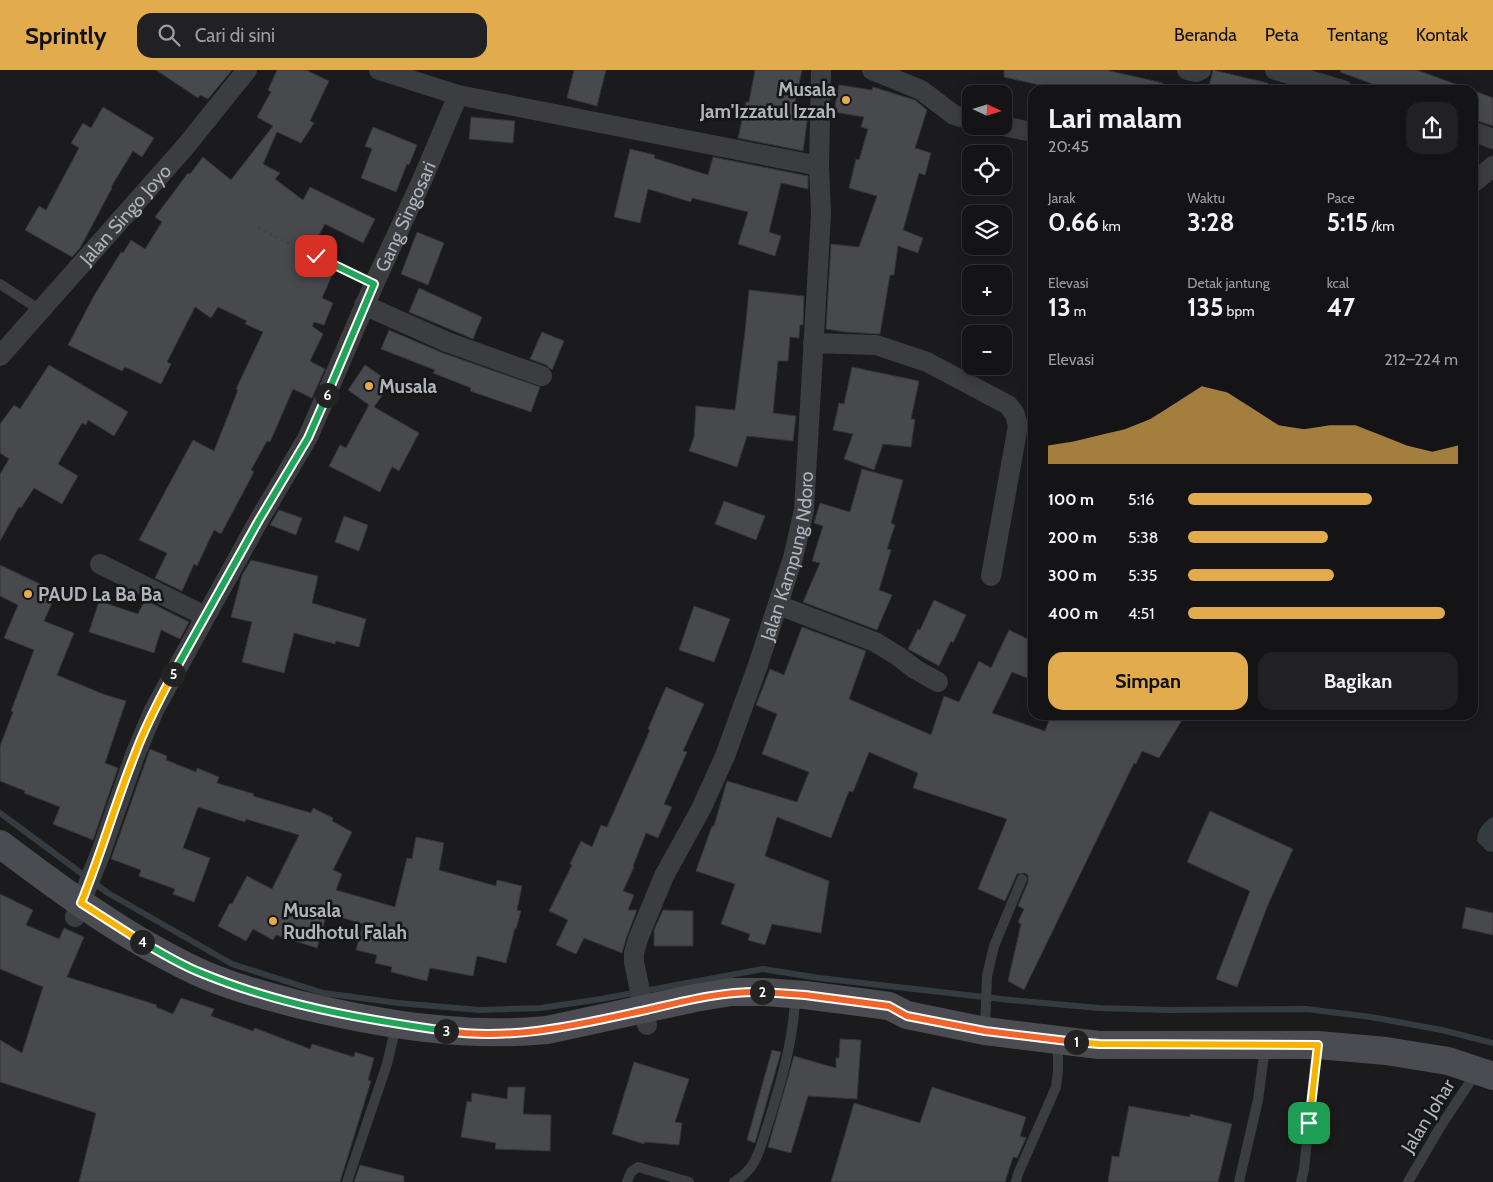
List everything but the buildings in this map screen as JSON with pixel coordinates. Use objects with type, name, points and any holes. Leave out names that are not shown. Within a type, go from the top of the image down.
[{"type":"main road","points":[[0,844],[80,904],[148,966],[190,987],[239,1006],[336,1029],[396,1031],[502,1048],[548,1046],[644,1013],[700,1012],[795,1001],[888,1018],[907,1016],[986,1023],[1058,1040],[1099,1044],[1318,1045],[1386,1051],[1448,1061],[1486,1073]]},
{"type":"main road","points":[[0,860],[80,904]]},
{"type":"street","name":"Jalan Singo Joyo","points":[[0,356],[185,147],[247,70]]},
{"type":"street","points":[[379,70],[458,95],[819,166]]},
{"type":"street","points":[[872,70],[921,90],[954,115],[962,117]]},
{"type":"street","points":[[1187,70],[1196,72],[1201,70]]},
{"type":"street","points":[[1275,70],[1325,85]]},
{"type":"street","name":"Jalan Kampung Ndoro","points":[[644,1013],[635,972],[634,953],[664,876],[701,809],[725,756],[778,605],[793,558],[804,510],[821,214],[819,166],[820,71]]},
{"type":"street","name":"Gang Singosari","points":[[80,904],[102,852],[134,755],[154,710],[205,616],[308,438],[364,305],[423,178],[458,95]]},
{"type":"street","points":[[1012,128],[1028,131]]},
{"type":"street","points":[[1478,133],[1493,139]]},
{"type":"street","points":[[1478,179],[1493,166]]},
{"type":"street","points":[[364,305],[447,342],[542,376]]},
{"type":"street","points":[[813,343],[876,345],[926,362],[1008,405],[1015,414],[1018,426],[991,576]]},
{"type":"street","points":[[100,564],[205,616]]},
{"type":"street","points":[[778,605],[875,642],[938,682]]},
{"type":"lane","points":[[0,284],[40,310]]},
{"type":"lane","points":[[986,1023],[987,976],[994,946],[1022,879]]},
{"type":"lane","points":[[734,1182],[739,1180],[752,1166],[760,1150],[786,1066],[795,1001]]},
{"type":"lane","points":[[347,1182],[387,1064],[396,1031]]},
{"type":"lane","points":[[1016,1182],[1056,1087],[1058,1040]]},
{"type":"lane","points":[[1239,1182],[1258,1100],[1265,1044]]},
{"type":"lane","points":[[1301,1182],[1318,1045]]},
{"type":"lane","name":"Jalan Johar","points":[[1408,1182],[1442,1124],[1486,1073]]},
{"type":"lane","points":[[627,1182],[631,1172],[638,1167],[689,1182]]},
{"type":"path","points":[[258,228],[374,284]]},
{"type":"shaded area","points":[[1492,817],[1493,852],[1487,851],[1477,841],[1481,827]]},
{"type":"waterway","points":[[0,813],[108,893],[232,964],[323,993],[398,1003],[480,1010],[541,1008],[601,999],[763,969],[819,978],[1010,1000],[1099,1008],[1167,1010],[1306,1009],[1371,1017],[1442,1030],[1493,1043]]},
{"type":"place","name":"Musala Jam'Izzatul Izzah","points":[[846,100]]},
{"type":"place","name":"Musala","points":[[369,386]]},
{"type":"place","name":"PAUD La Ba Ba","points":[[28,594]]},
{"type":"place","name":"Musala Rudhotul Falah","points":[[273,921]]},
{"type":"route","points":[[316,256],[374,284],[308,438],[259,520],[154,710],[134,755],[102,852],[81,903],[159,952],[197,972],[243,989],[337,1014],[453,1032],[501,1034],[547,1030],[695,998],[731,992],[746,992],[805,995],[889,1006],[907,1016],[985,1031],[1099,1044],[1318,1045],[1309,1123]]}]
